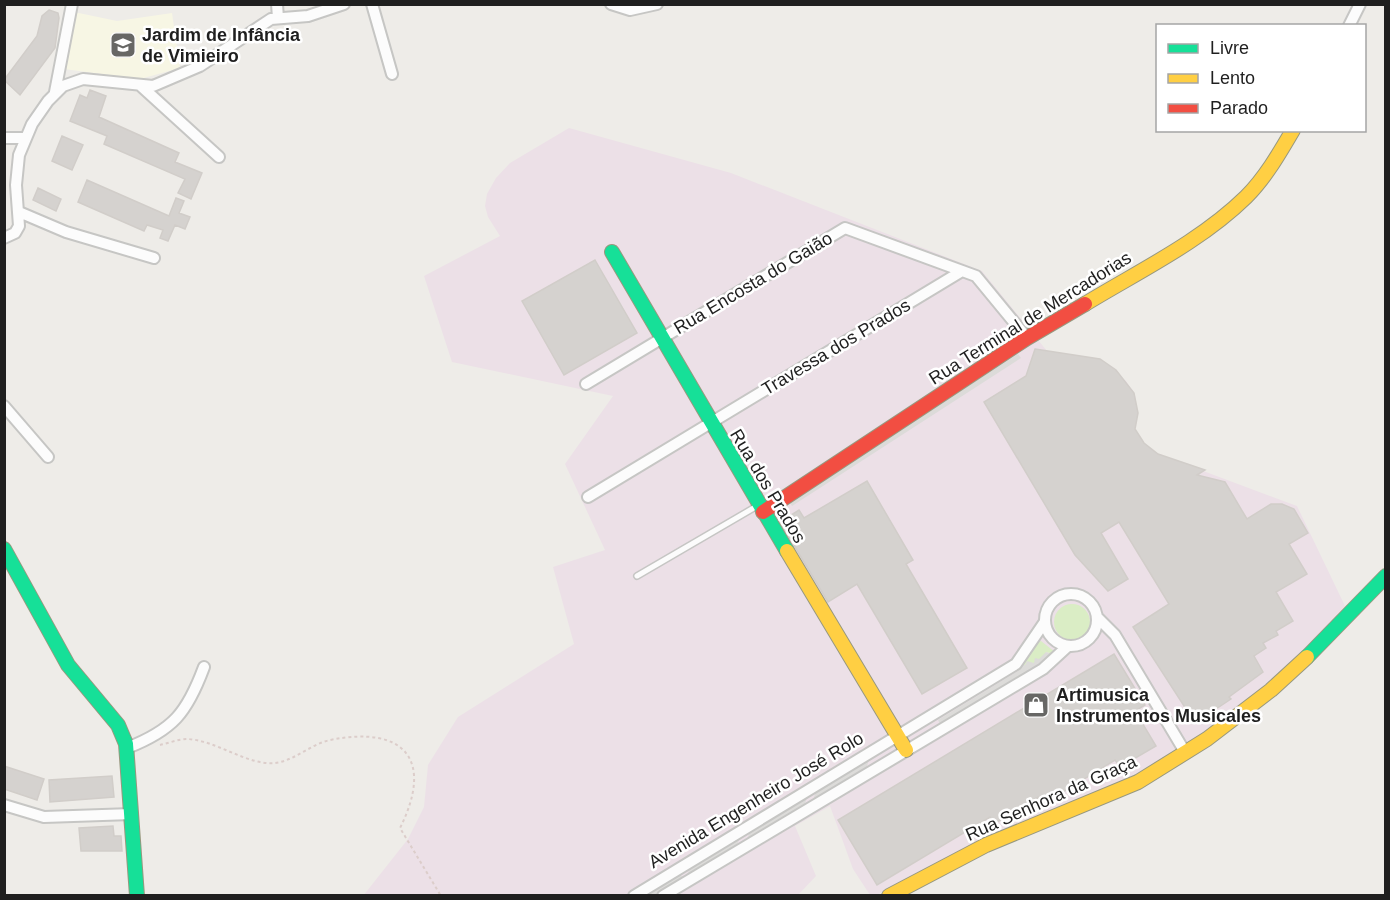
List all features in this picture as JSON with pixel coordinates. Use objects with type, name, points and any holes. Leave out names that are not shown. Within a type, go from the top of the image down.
[{"type":"street","points":[[4,238],[18,230],[17,167],[25,138],[56,92],[72,4]]},
{"type":"street","points":[[277,4],[278,18]]},
{"type":"street","points":[[56,92],[78,79],[153,86],[185,74],[271,19],[308,16],[344,4]]},
{"type":"street","points":[[372,4],[392,74]]},
{"type":"street","points":[[611,4],[630,10],[657,4]]},
{"type":"street","points":[[1350,24],[1360,4]]},
{"type":"street","points":[[141,86],[219,157]]},
{"type":"street","name":"Rua Terminal de Mercadorias","points":[[761,509],[1027,338],[1171,253],[1219,220],[1246,197],[1272,166],[1292,132]]},
{"type":"street","points":[[4,138],[25,138]]},
{"type":"street","points":[[19,212],[66,232],[154,258]]},
{"type":"street","name":"Rua Encosta do Gaião","points":[[586,384],[845,228],[962,271]]},
{"type":"street","name":"Rua dos Prados","points":[[612,252],[709,422],[898,736]]},
{"type":"street","points":[[962,271],[976,276],[1027,338]]},
{"type":"street","name":"Travessa dos Prados","points":[[588,497],[962,271]]},
{"type":"street","points":[[4,406],[48,457]]},
{"type":"street","points":[[4,549],[68,665],[118,725],[127,748],[137,896]]},
{"type":"street","name":"Rua Senhora da Graça","points":[[889,896],[946,864],[1137,782],[1185,752],[1257,703],[1286,678],[1386,576]]},
{"type":"street","name":"Avenida Engenheiro José Rolo","points":[[634,896],[1016,664],[1044,623],[1047,607],[1053,600],[1068,594],[1084,597],[1090,602],[1097,617],[1115,634],[1185,752]]},
{"type":"street","name":"Avenida Engenheiro José Rolo","points":[[663,896],[1043,669],[1068,646],[1075,646],[1089,639],[1097,617]]},
{"type":"street","points":[[1044,623],[1052,639],[1068,646]]},
{"type":"street","points":[[127,748],[156,736],[187,708],[204,667]]},
{"type":"street","points":[[898,736],[906,750]]},
{"type":"street","points":[[4,805],[48,818],[132,814]]},
{"type":"lane","points":[[637,576],[761,509]]},
{"type":"path","points":[[140,743],[156,746],[185,739],[203,741],[257,760],[276,763],[332,740],[375,738],[394,743],[406,750],[409,755],[414,778],[413,796],[400,828],[441,896]]},
{"type":"shaded area","name":"Jardim de Infância de Vimieiro","points":[[74,12],[117,21],[172,13],[180,68],[140,79],[64,69]]},
{"type":"shaded area","points":[[569,128],[731,173],[982,271],[1047,351],[1100,359],[1126,381],[1134,393],[1138,413],[1135,429],[1144,443],[1158,454],[1297,506],[1345,606],[1277,680],[1193,742],[1131,777],[938,862],[877,895],[870,895],[853,869],[830,806],[795,826],[816,876],[798,895],[363,896],[408,839],[424,807],[428,765],[458,717],[574,644],[553,567],[605,550],[565,464],[613,396],[452,362],[424,276],[500,236],[488,217],[485,206],[487,194],[496,178],[510,163]]},
{"type":"shaded area","points":[[1018,354],[1021,358],[792,506],[789,501]]},
{"type":"shaded area","points":[[1045,652],[1050,653],[1047,660],[940,724],[938,720],[1018,671],[1021,664]]},
{"type":"shaded area","points":[[869,760],[866,769],[812,802],[816,792]]},
{"type":"shaded area","points":[[807,797],[804,807],[746,841],[750,832]]},
{"type":"shaded area","points":[[740,838],[736,847],[655,895],[643,896],[683,872],[681,876],[685,877],[692,866]]},
{"type":"green space","points":[[1072,604],[1084,610],[1090,622],[1084,634],[1072,640],[1060,634],[1054,622],[1060,610]]},
{"type":"green space","points":[[1041,641],[1055,652],[1047,660],[1050,653],[1046,652],[1039,659],[1035,658],[1034,663],[1027,661],[1025,665],[1021,664],[1038,642]]},
{"type":"building","points":[[49,10],[58,13],[59,18],[55,48],[20,95],[4,80],[37,36],[42,16]]},
{"type":"building","points":[[90,90],[106,96],[99,117],[179,153],[175,162],[202,173],[191,199],[178,193],[185,179],[104,144],[107,136],[70,121],[80,95],[87,98]]},
{"type":"building","points":[[62,136],[83,145],[72,170],[52,161]]},
{"type":"building","points":[[87,180],[169,216],[176,198],[184,201],[179,213],[190,217],[185,229],[175,225],[168,241],[160,238],[163,230],[147,225],[144,231],[78,202]]},
{"type":"building","points":[[38,188],[61,199],[56,211],[33,200]]},
{"type":"building","points":[[595,260],[637,333],[564,375],[522,301]]},
{"type":"building","points":[[1035,349],[1100,359],[1116,370],[1134,393],[1138,413],[1135,429],[1144,443],[1158,454],[1205,470],[1197,475],[1225,482],[1247,519],[1271,504],[1282,504],[1294,509],[1308,533],[1289,544],[1307,574],[1276,592],[1293,621],[1276,631],[1278,635],[1263,643],[1266,648],[1254,656],[1263,672],[1229,697],[1231,699],[1195,723],[1133,627],[1169,604],[1119,522],[1101,533],[1128,579],[1108,591],[1075,555],[984,402],[1026,376]]},
{"type":"building","points":[[867,481],[913,560],[906,564],[967,668],[922,694],[857,584],[828,602],[780,522],[799,510],[804,518]]},
{"type":"building","points":[[1114,654],[1145,705],[1135,711],[1156,746],[1120,767],[1115,760],[1042,805],[1038,797],[994,824],[990,817],[877,885],[838,820]]},
{"type":"building","points":[[4,766],[44,779],[37,800],[4,789]]},
{"type":"building","points":[[112,776],[114,797],[50,802],[49,780]]},
{"type":"building","points":[[113,826],[114,836],[121,836],[122,851],[81,851],[79,828]]},
{"type":"traffic: fast","points":[[612,252],[787,551]]},
{"type":"traffic: fast","points":[[4,549],[68,665],[118,725],[126,744],[137,896]]},
{"type":"traffic: fast","points":[[1307,657],[1386,576]]},
{"type":"traffic: slow","points":[[1085,304],[1169,255],[1228,213],[1259,182],[1292,132]]},
{"type":"traffic: slow","points":[[787,551],[906,750]]},
{"type":"traffic: slow","points":[[889,896],[986,845],[1138,782],[1207,739],[1271,690],[1307,657]]},
{"type":"traffic: jam","points":[[763,512],[1027,338],[1085,304]]},
{"type":"place","name":"Jardim de Infância de Vimieiro","points":[[123,45]]},
{"type":"place","name":"Artimusica Instrumentos Musicales","points":[[1036,705]]}]
